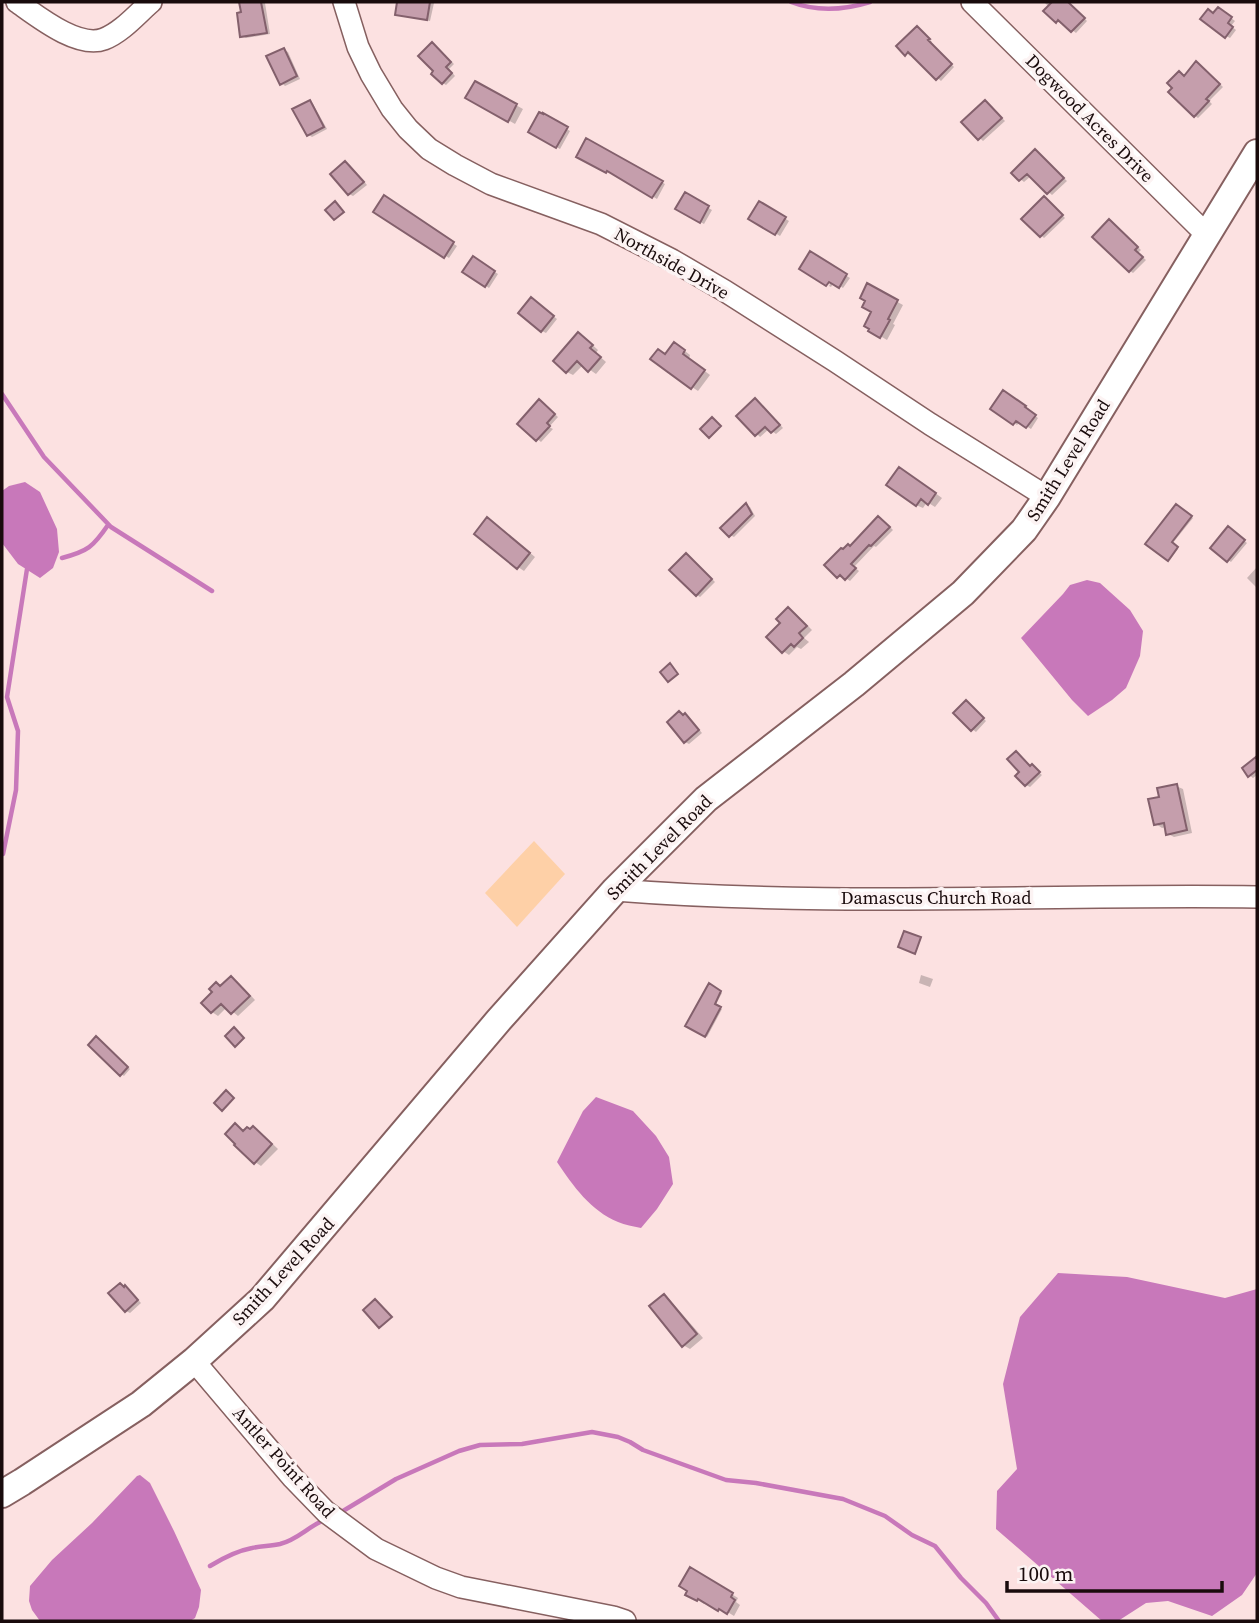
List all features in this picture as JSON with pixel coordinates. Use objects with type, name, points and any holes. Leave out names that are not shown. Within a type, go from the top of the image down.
[{"type":"main road","name":"Smith Level Road","points":[[2,1494],[141,1404],[194,1361],[262,1298],[498,1021],[615,890],[706,799],[854,684],[963,593],[1024,530],[1047,497],[1257,153]]},
{"type":"street","points":[[17,2],[68,34],[93,42],[115,33],[151,2]]},
{"type":"street","name":"Northside Drive","points":[[344,2],[358,47],[371,74],[392,109],[429,149],[491,184],[601,224],[672,260],[725,291],[1047,497]]},
{"type":"street","name":"Dogwood Acres Drive","points":[[972,2],[1207,235]]},
{"type":"street","name":"Damascus Church Road","points":[[615,890],[761,898],[1257,897]]},
{"type":"street","name":"Antler Point Road","points":[[194,1361],[317,1504],[376,1549],[461,1587],[625,1621]]},
{"type":"shaded area","points":[[25,482],[40,492],[57,529],[59,552],[53,568],[40,578],[18,564],[2,543],[2,491],[9,486]]},
{"type":"shaded area","points":[[1087,580],[1100,583],[1130,610],[1143,631],[1140,656],[1126,688],[1088,716],[1021,638],[1070,585]]},
{"type":"shaded area","points":[[534,841],[565,874],[517,927],[485,893]]},
{"type":"shaded area","points":[[596,1097],[633,1111],[656,1136],[669,1157],[673,1184],[641,1228],[618,1222],[591,1205],[557,1162],[583,1111]]},
{"type":"shaded area","points":[[1058,1273],[1127,1277],[1225,1298],[1257,1289],[1257,1573],[1242,1595],[1212,1616],[1168,1601],[1146,1603],[1118,1621],[1102,1621],[996,1529],[997,1491],[1017,1469],[1003,1384],[1020,1317]]},
{"type":"shaded area","points":[[140,1475],[150,1483],[201,1590],[195,1618],[190,1621],[40,1621],[29,1601],[30,1586],[52,1560]]},
{"type":"building","points":[[239,2],[261,2],[267,33],[240,37],[237,13],[241,12]]},
{"type":"building","points":[[397,2],[430,2],[427,20],[395,15]]},
{"type":"building","points":[[1052,2],[1068,2],[1085,18],[1071,32],[1043,11]]},
{"type":"building","points":[[1218,7],[1232,17],[1228,23],[1233,27],[1225,38],[1200,19],[1208,9],[1213,13]]},
{"type":"building","points":[[917,26],[952,64],[936,80],[908,52],[905,56],[896,46]]},
{"type":"building","points":[[432,42],[451,62],[446,67],[452,73],[442,84],[418,56]]},
{"type":"building","points":[[284,48],[297,76],[280,85],[266,56]]},
{"type":"building","points":[[1196,61],[1220,84],[1194,117],[1168,92],[1172,88],[1167,83],[1179,71],[1184,76]]},
{"type":"building","points":[[475,81],[517,104],[508,122],[465,98]]},
{"type":"building","points":[[310,100],[324,127],[307,136],[292,109]]},
{"type":"building","points":[[985,100],[1002,118],[978,140],[961,122]]},
{"type":"building","points":[[539,112],[568,127],[556,148],[528,132]]},
{"type":"building","points":[[586,138],[663,181],[652,198],[607,171],[606,173],[576,157]]},
{"type":"building","points":[[1035,149],[1064,178],[1047,194],[1027,174],[1019,181],[1011,173]]},
{"type":"building","points":[[345,161],[364,182],[348,195],[330,174]]},
{"type":"building","points":[[685,192],[709,206],[700,223],[675,209]]},
{"type":"building","points":[[384,195],[454,242],[444,258],[373,212]]},
{"type":"building","points":[[1044,196],[1063,215],[1040,237],[1021,219]]},
{"type":"building","points":[[335,201],[344,212],[334,220],[325,210]]},
{"type":"building","points":[[759,201],[786,217],[775,235],[748,219]]},
{"type":"building","points":[[1109,219],[1138,247],[1135,250],[1143,257],[1129,272],[1092,237]]},
{"type":"building","points":[[810,251],[847,274],[839,288],[829,282],[826,286],[799,269]]},
{"type":"building","points":[[473,256],[495,271],[485,287],[462,272]]},
{"type":"building","points":[[867,283],[898,300],[880,338],[864,326],[871,312],[862,307],[865,301],[860,298]]},
{"type":"building","points":[[531,297],[554,316],[541,332],[518,313]]},
{"type":"building","points":[[578,332],[593,345],[590,348],[601,357],[588,372],[577,361],[566,373],[553,361]]},
{"type":"building","points":[[674,342],[685,350],[683,354],[705,370],[691,389],[650,359],[658,349],[665,354]]},
{"type":"building","points":[[1003,390],[1036,415],[1026,428],[1016,421],[1013,425],[990,409]]},
{"type":"building","points":[[755,398],[780,425],[771,433],[765,427],[755,436],[736,416]]},
{"type":"building","points":[[539,399],[555,414],[547,423],[550,426],[536,441],[517,424]]},
{"type":"building","points":[[712,417],[721,426],[709,438],[700,429]]},
{"type":"building","points":[[899,467],[936,493],[928,505],[921,499],[916,506],[886,485]]},
{"type":"building","points":[[746,503],[752,514],[729,537],[720,528]]},
{"type":"building","points":[[1176,504],[1192,516],[1172,542],[1178,547],[1168,561],[1145,544]]},
{"type":"building","points":[[878,516],[890,527],[851,564],[856,568],[845,580],[840,575],[837,578],[824,565],[841,548],[848,544],[850,546]]},
{"type":"building","points":[[487,517],[530,553],[517,569],[474,534]]},
{"type":"building","points":[[1228,526],[1245,540],[1227,562],[1210,548]]},
{"type":"building","points":[[686,553],[712,579],[696,596],[669,570]]},
{"type":"building","points":[[788,607],[807,626],[799,633],[803,638],[782,653],[766,637],[780,623],[776,619]]},
{"type":"building","points":[[670,663],[678,674],[668,682],[660,672]]},
{"type":"building","points":[[966,700],[984,718],[971,731],[953,713]]},
{"type":"building","points":[[679,711],[683,715],[685,713],[699,730],[684,743],[667,722]]},
{"type":"building","points":[[1016,751],[1040,772],[1025,786],[1015,776],[1019,772],[1007,759]]},
{"type":"building","points":[[1257,756],[1257,770],[1248,777],[1242,768]]},
{"type":"building","points":[[1177,784],[1187,830],[1166,835],[1164,823],[1154,825],[1148,799],[1159,797],[1157,788]]},
{"type":"building","points":[[904,931],[921,937],[915,954],[898,947]]},
{"type":"building","points":[[231,976],[250,996],[231,1014],[221,1004],[211,1013],[201,1003],[212,992],[209,989],[216,982],[220,986]]},
{"type":"building","points":[[709,983],[721,991],[715,1004],[721,1007],[705,1037],[685,1026]]},
{"type":"building","points":[[234,1027],[244,1038],[235,1047],[225,1036]]},
{"type":"building","points":[[96,1036],[128,1067],[120,1076],[88,1045]]},
{"type":"building","points":[[226,1090],[234,1098],[222,1111],[214,1103]]},
{"type":"building","points":[[235,1123],[243,1131],[253,1126],[272,1144],[254,1164],[225,1134]]},
{"type":"building","points":[[120,1283],[138,1300],[125,1312],[108,1293]]},
{"type":"building","points":[[664,1294],[697,1334],[682,1347],[649,1306]]},
{"type":"building","points":[[375,1299],[392,1317],[379,1328],[363,1310]]},
{"type":"building","points":[[690,1567],[733,1593],[731,1597],[735,1600],[727,1614],[685,1595],[687,1591],[679,1586]]},
{"type":"waterway","points":[[791,2],[831,9],[870,2]]},
{"type":"waterway","points":[[2,394],[44,457],[111,527],[212,591]]},
{"type":"waterway","points":[[62,558],[89,547],[108,525]]},
{"type":"waterway","points":[[3,854],[16,790],[18,731],[7,697],[27,569]]},
{"type":"waterway","points":[[343,1511],[396,1479],[459,1451],[480,1445],[522,1444],[592,1432],[618,1437],[643,1450],[726,1480],[843,1499],[885,1516],[912,1535],[935,1546],[999,1621]]},
{"type":"waterway","points":[[210,1566],[241,1551],[286,1542],[320,1522]]}]
